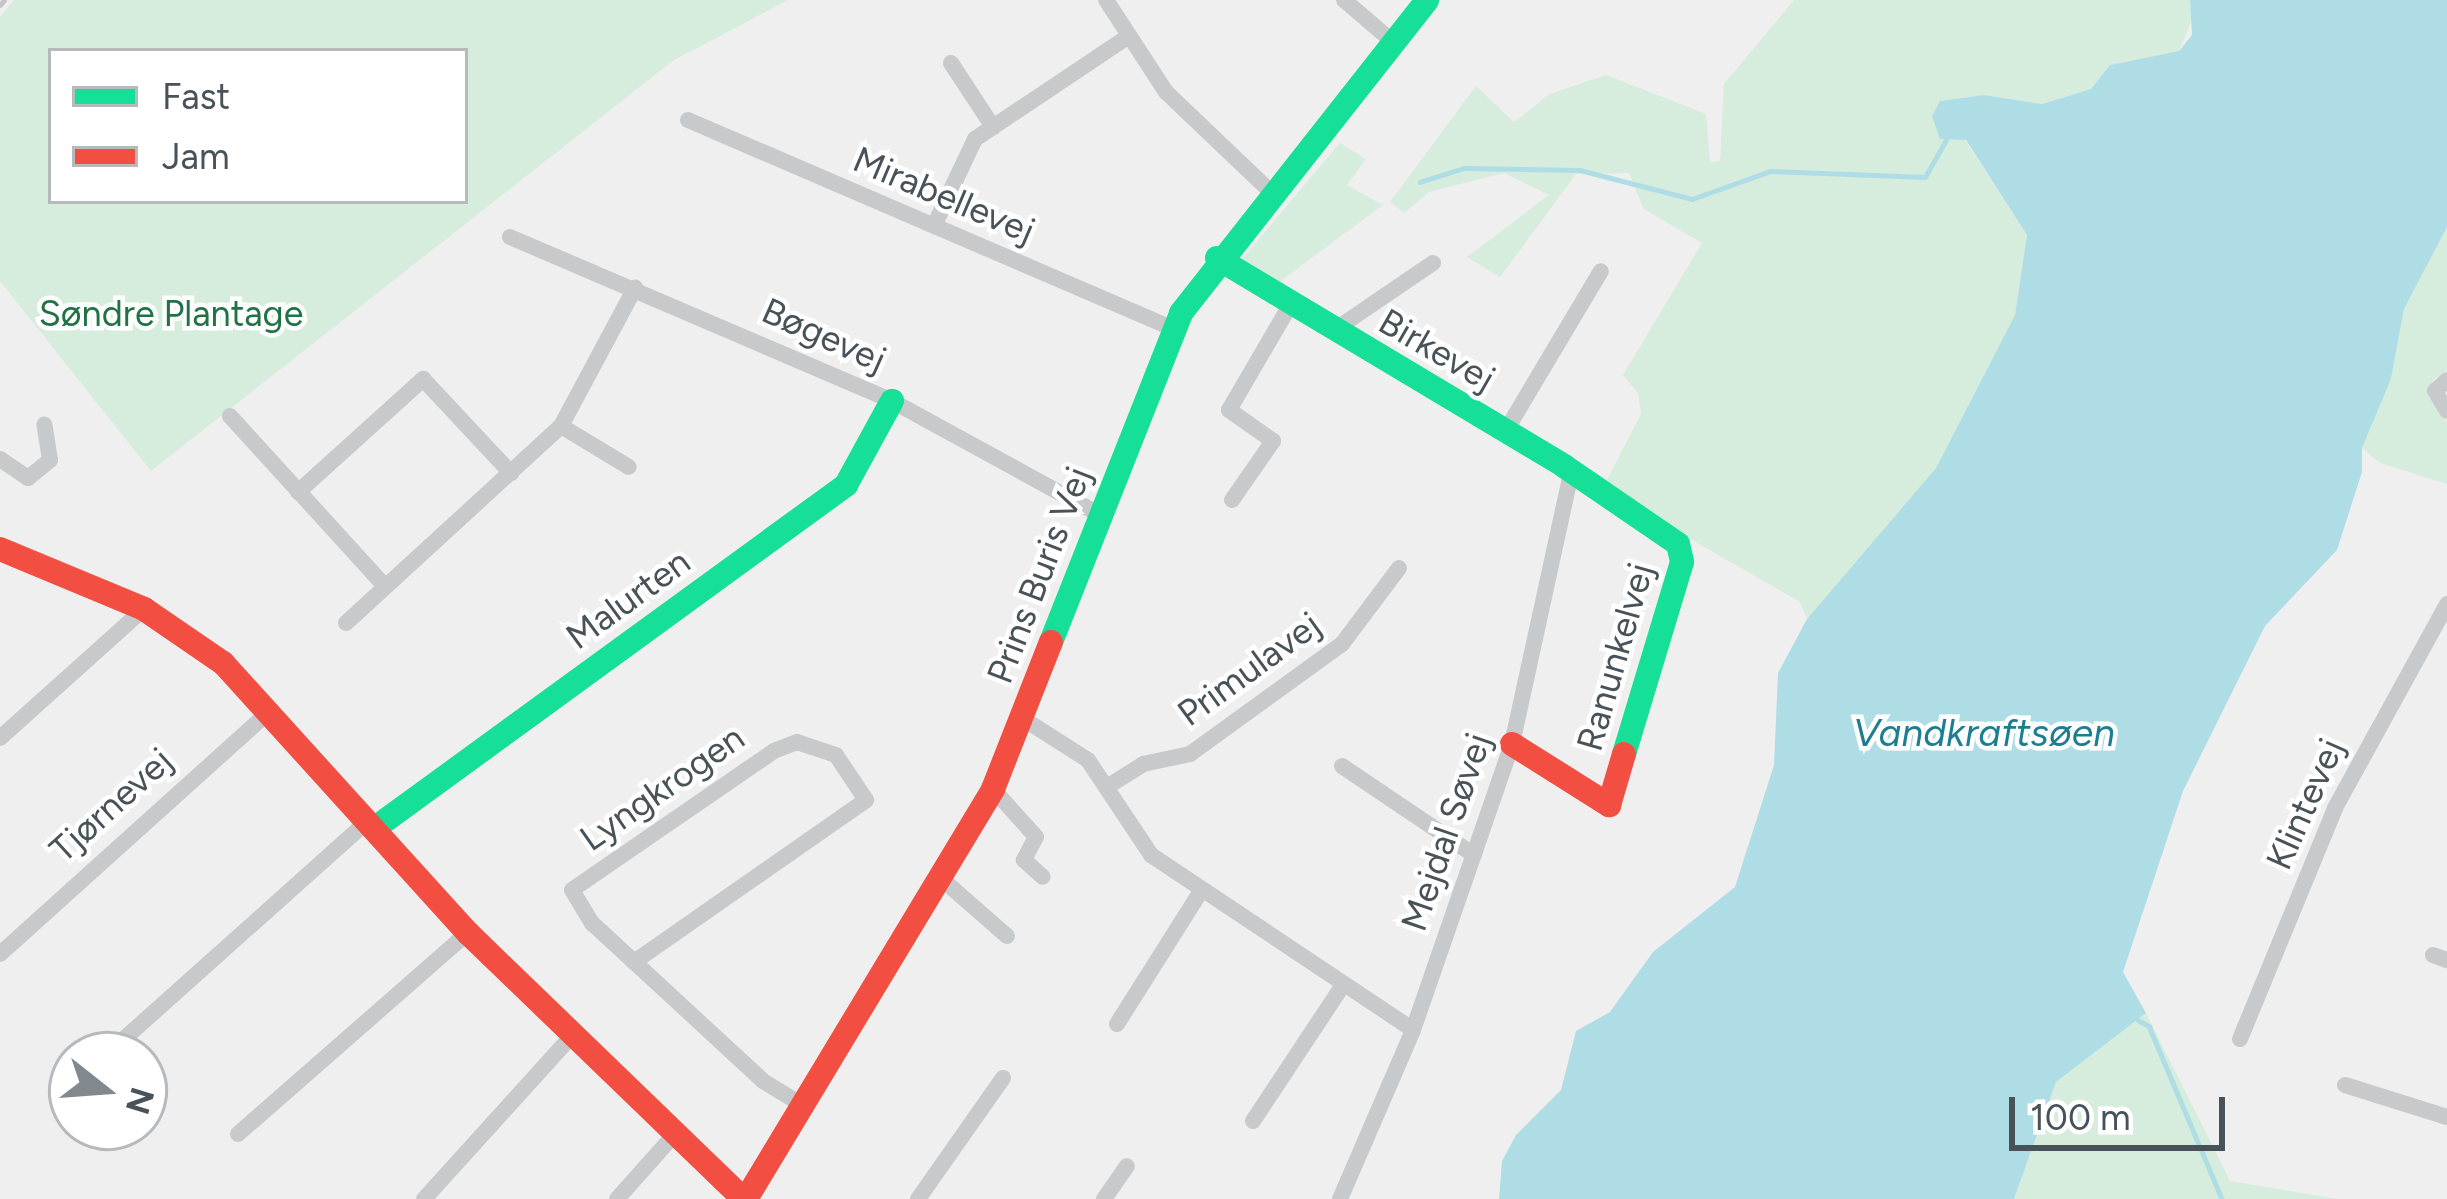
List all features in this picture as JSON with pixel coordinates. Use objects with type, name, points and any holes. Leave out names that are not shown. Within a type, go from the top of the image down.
[{"type":"street","points":[[1106,0],[1166,92],[1271,192]]},
{"type":"street","points":[[1345,0],[1393,42]]},
{"type":"street","name":"Prins Buris Vej","points":[[745,1199],[943,880],[993,790],[1174,329],[1217,258],[1427,0]]},
{"type":"street","points":[[934,226],[975,139],[1130,36]]},
{"type":"street","points":[[951,63],[994,127]]},
{"type":"street","name":"Mirabellevej","points":[[688,120],[1174,329]]},
{"type":"street","name":"Bøgevej","points":[[510,237],[892,400],[1100,515]]},
{"type":"street","name":"Birkevej","points":[[1217,258],[1289,307],[1571,472]]},
{"type":"street","name":"Birkevej","points":[[1333,331],[1433,263]]},
{"type":"street","name":"Birkevej","points":[[1505,432],[1601,271]]},
{"type":"street","points":[[346,623],[383,584],[561,426],[635,288]]},
{"type":"street","points":[[1232,500],[1273,441],[1229,410],[1289,307]]},
{"type":"street","points":[[298,492],[424,379],[511,473]]},
{"type":"street","points":[[2447,380],[2435,391],[2447,411]]},
{"type":"street","name":"Malurten","points":[[372,825],[846,485],[892,400]]},
{"type":"street","points":[[230,416],[383,584]]},
{"type":"street","points":[[0,459],[28,478],[50,460],[44,424]]},
{"type":"street","points":[[561,426],[629,467]]},
{"type":"street","name":"Ranunkelvej","points":[[1512,744],[1609,805],[1682,562],[1678,544],[1659,526],[1571,472]]},
{"type":"street","name":"Mejdal Søvej","points":[[1340,1199],[1413,1030],[1512,744],[1571,472]]},
{"type":"street","points":[[0,549],[144,609],[224,663],[271,710],[467,934],[570,1038],[745,1199]]},
{"type":"street","name":"Primulavej","points":[[1110,785],[1143,764],[1190,754],[1342,644],[1399,568]]},
{"type":"street","name":"Klintevej","points":[[2240,1039],[2335,808],[2447,604]]},
{"type":"street","points":[[0,738],[144,609]]},
{"type":"street","name":"Tjørnevej","points":[[0,954],[271,710]]},
{"type":"street","points":[[1022,718],[1067,743],[1110,785],[1151,855],[1413,1030]]},
{"type":"street","name":"Lyngkrogen","points":[[634,962],[866,800],[836,754],[797,742],[774,751],[572,890],[592,923],[634,962],[763,1081],[804,1106]]},
{"type":"street","points":[[1342,766],[1474,855]]},
{"type":"street","points":[[993,790],[1036,837],[1024,860],[1043,878]]},
{"type":"street","points":[[134,1031],[372,825]]},
{"type":"street","points":[[943,880],[1007,936]]},
{"type":"street","points":[[1117,1024],[1201,891]]},
{"type":"street","points":[[238,1134],[467,934]]},
{"type":"street","points":[[1253,1120],[1343,985]]},
{"type":"street","points":[[424,1199],[570,1038]]},
{"type":"street","points":[[918,1199],[1003,1078]]},
{"type":"street","points":[[2345,1085],[2447,1117]]},
{"type":"street","points":[[616,1199],[674,1136]]},
{"type":"street","points":[[1104,1199],[1127,1166]]},
{"type":"green space","name":"Søndre Plantage","points":[[14,0],[788,0],[674,60],[151,471],[0,281],[0,17]]},
{"type":"green space","points":[[1794,0],[2190,0],[2196,10],[2179,51],[2110,65],[2091,89],[2042,104],[1984,95],[1940,101],[1936,111],[1965,140],[2027,235],[2015,315],[1936,468],[1807,619],[1800,602],[1637,508],[1584,466],[1607,480],[1641,414],[1638,393],[1623,375],[1702,243],[1644,209],[1629,173],[1576,174],[1500,277],[1467,257],[1549,195],[1504,173],[1429,192],[1404,213],[1390,202],[1476,86],[1514,122],[1550,94],[1606,75],[1706,114],[1710,162],[1720,161],[1724,84]]},
{"type":"green space","points":[[1340,143],[1366,159],[1347,185],[1383,205],[1275,285],[1242,259]]},
{"type":"green space","points":[[2447,227],[2447,370],[2433,380],[2429,397],[2447,422],[2447,484],[2380,463],[2362,448],[2391,379],[2404,309]]},
{"type":"green space","points":[[2146,1013],[2230,1181],[2337,1199],[2014,1199],[2056,1082]]},
{"type":"water","name":"Vandkraftsøen","points":[[2190,0],[2447,0],[2447,227],[2404,309],[2391,379],[2362,448],[2362,472],[2337,550],[2265,626],[2183,791],[2123,972],[2146,1013],[2056,1082],[2014,1199],[1499,1199],[1502,1161],[1516,1135],[1561,1090],[1576,1031],[1610,1012],[1653,952],[1735,887],[1774,765],[1778,673],[1807,619],[1936,468],[2015,315],[2027,235],[1966,140],[1940,139],[1932,116],[1940,101],[1984,95],[2042,104],[2091,89],[2110,65],[2179,51],[2192,35]]},
{"type":"waterway","points":[[1420,182],[1464,168],[1580,170],[1692,199],[1770,171],[1925,177],[1946,140]]},
{"type":"waterway","points":[[2138,1020],[2149,1026],[2222,1199]]},
{"type":"railway","points":[[0,5],[4,0]]},
{"type":"traffic: fast","points":[[1051,642],[1181,313],[1427,0]]},
{"type":"traffic: fast","points":[[1217,258],[1564,466],[1678,544],[1682,562],[1624,754]]},
{"type":"traffic: fast","points":[[375,828],[846,485],[892,401]]},
{"type":"traffic: jam","points":[[0,549],[144,609],[223,663],[468,933],[743,1199]]},
{"type":"traffic: jam","points":[[746,1199],[993,789],[1051,642]]},
{"type":"traffic: jam","points":[[1512,744],[1609,805],[1624,754]]}]
